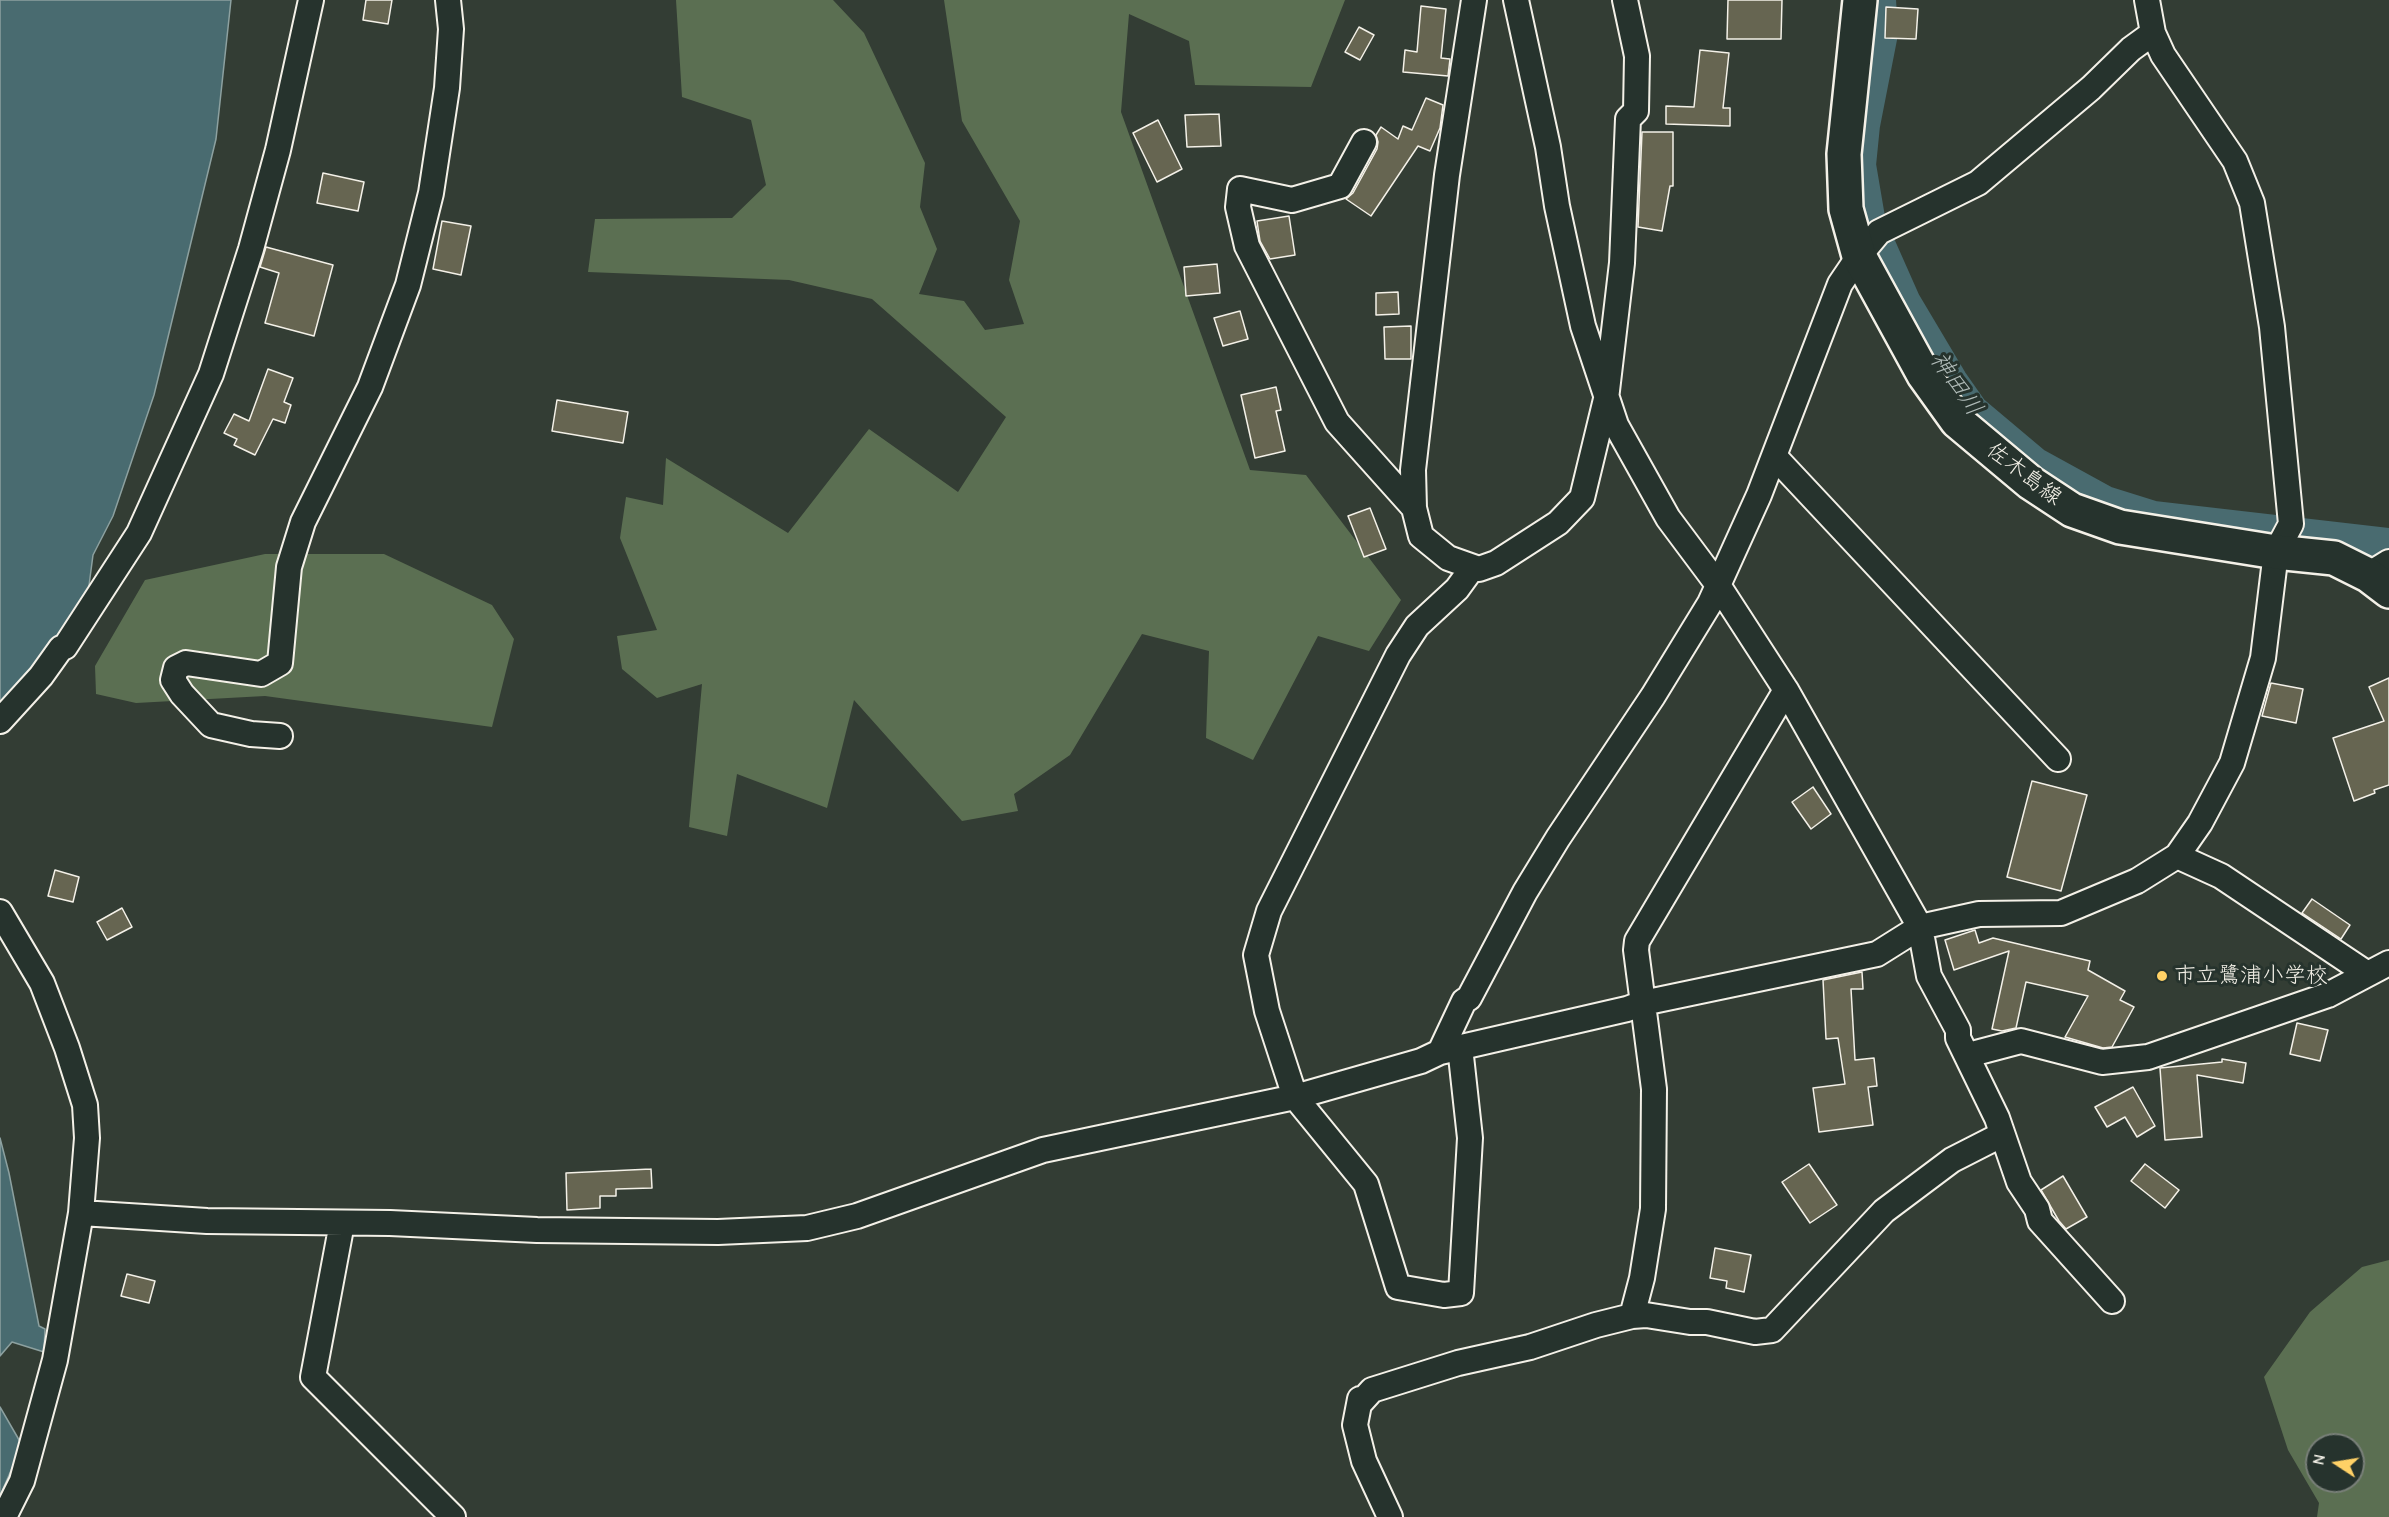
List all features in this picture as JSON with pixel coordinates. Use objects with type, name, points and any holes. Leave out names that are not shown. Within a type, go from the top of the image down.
[{"type":"main road","name":"佐木島線","points":[[1860,0],[1844,154],[1846,208],[1859,255],[1924,375],[1957,421],[2031,483],[2072,510],[2120,527],[2276,552],[2334,558],[2382,576]]},
{"type":"street","points":[[0,721],[65,647],[139,533],[212,374],[278,150],[311,0]]},
{"type":"street","points":[[280,736],[251,734],[212,725],[182,694],[173,681],[176,668],[186,663],[261,674],[280,663],[289,567],[303,522],[370,387],[408,285],[431,193],[447,88],[451,28],[448,0]]},
{"type":"street","points":[[1474,0],[1447,175],[1413,470],[1414,508],[1421,536],[1448,558],[1479,569],[1496,563],[1558,523],[1582,498],[1606,399],[1622,263],[1628,119],[1636,111],[1637,56],[1625,0]]},
{"type":"street","points":[[1516,0],[1583,326],[1616,425],[1668,518],[1718,585],[1786,690],[1920,927],[1929,976],[1958,1030],[1958,1038],[1997,1118],[2019,1182],[2037,1209],[2040,1221],[2112,1301]]},
{"type":"street","points":[[81,1213],[207,1221],[537,1230],[718,1232],[807,1228],[857,1216],[1043,1150],[1295,1097],[1421,1061],[1450,1049],[1627,1009],[1643,1003],[1877,954],[1920,927],[1979,915],[2061,913],[2137,881],[2177,855],[2200,824],[2232,763],[2263,658],[2276,552],[2291,524],[2272,327],[2252,203],[2235,161],[2163,55],[2153,33],[2147,0]]},
{"type":"street","points":[[1473,567],[1457,589],[1417,626],[1398,655],[1269,911],[1256,955],[1267,1011],[1295,1097],[1366,1184],[1398,1287],[1444,1295],[1461,1293],[1470,1138],[1450,1049],[1464,1001],[1469,998],[1525,892],[1558,838],[1653,696],[1710,603],[1774,456],[1840,284],[1859,255],[1879,232],[1978,183],[2091,88],[2131,49],[2153,33]]},
{"type":"street","points":[[1364,142],[1340,186],[1292,200],[1240,189],[1238,207],[1247,246],[1337,422],[1414,508]]},
{"type":"street","points":[[1774,456],[2058,759]]},
{"type":"street","points":[[1632,1316],[1642,1278],[1653,1209],[1654,1089],[1636,950],[1637,941],[1786,690]]},
{"type":"street","points":[[2177,855],[2221,876],[2366,974]]},
{"type":"street","points":[[0,912],[42,983],[67,1048],[85,1105],[87,1138],[81,1213],[55,1360],[22,1481],[4,1517]]},
{"type":"street","points":[[1968,1055],[2021,1041],[2102,1062],[2148,1057],[2328,995],[2389,963]]},
{"type":"street","points":[[1390,1517],[1364,1461],[1355,1425],[1360,1399],[1362,1401],[1372,1390],[1458,1363],[1530,1347],[1596,1325],[1632,1316],[1646,1315],[1690,1322],[1707,1322],[1755,1332],[1772,1330],[1884,1211],[1952,1160],[2001,1135]]},
{"type":"street","points":[[342,1223],[314,1377],[453,1517]]},
{"type":"green space","points":[[676,0],[833,0],[864,33],[925,163],[920,207],[937,249],[919,294],[964,301],[985,330],[1024,324],[1009,280],[1020,221],[962,121],[944,0],[1345,0],[1311,87],[1195,85],[1189,41],[1129,14],[1121,112],[1250,470],[1306,475],[1401,600],[1369,651],[1318,636],[1253,760],[1206,738],[1209,651],[1142,634],[1070,755],[1014,794],[1018,811],[962,821],[854,700],[827,808],[737,774],[727,836],[689,827],[702,684],[657,698],[622,669],[617,636],[657,630],[620,538],[626,497],[663,505],[666,458],[788,533],[869,429],[958,492],[1006,417],[872,299],[789,280],[588,272],[595,219],[732,218],[766,185],[751,120],[682,97]]},
{"type":"green space","points":[[265,554],[384,554],[492,605],[514,639],[492,727],[265,696],[136,703],[96,694],[95,666],[145,580]]},
{"type":"green space","points":[[2389,1260],[2389,1517],[2317,1517],[2319,1503],[2313,1493],[2365,1493],[2365,1433],[2305,1433],[2305,1479],[2288,1450],[2264,1377],[2310,1312],[2362,1267]]},
{"type":"water","points":[[0,0],[231,0],[216,139],[154,395],[113,516],[93,555],[88,593],[68,627],[0,703]]},
{"type":"water","points":[[0,1138],[39,1326],[45,1329],[44,1352],[12,1342],[0,1356]]},
{"type":"water","points":[[0,1407],[22,1445],[0,1496]]},
{"type":"building","points":[[366,0],[392,0],[388,24],[363,20]]},
{"type":"building","points":[[1728,0],[1782,0],[1781,39],[1727,39]]},
{"type":"building","points":[[1421,6],[1446,9],[1441,58],[1450,59],[1448,76],[1403,72],[1405,50],[1417,52]]},
{"type":"building","points":[[1886,7],[1918,9],[1916,39],[1885,38]]},
{"type":"building","points":[[1359,27],[1374,35],[1360,60],[1345,52]]},
{"type":"building","points":[[1700,50],[1729,53],[1723,108],[1730,108],[1730,126],[1666,124],[1666,106],[1694,107]]},
{"type":"building","points":[[1426,98],[1443,105],[1440,128],[1430,151],[1418,146],[1371,216],[1346,199],[1353,193],[1377,149],[1376,135],[1381,127],[1398,139],[1403,126],[1412,130]]},
{"type":"building","points":[[1219,114],[1221,146],[1187,147],[1185,115]]},
{"type":"building","points":[[1158,120],[1182,169],[1157,182],[1133,133]]},
{"type":"building","points":[[1642,132],[1673,132],[1673,186],[1670,186],[1662,231],[1638,227]]},
{"type":"building","points":[[323,173],[364,182],[358,211],[317,203]]},
{"type":"building","points":[[1289,216],[1295,255],[1270,259],[1260,241],[1257,221]]},
{"type":"building","points":[[442,221],[471,226],[461,275],[433,269]]},
{"type":"building","points":[[266,247],[333,265],[314,336],[265,323],[279,273],[260,267]]},
{"type":"building","points":[[1217,264],[1220,293],[1186,296],[1184,267]]},
{"type":"building","points":[[1398,292],[1399,314],[1376,315],[1376,293]]},
{"type":"building","points":[[1240,311],[1248,339],[1223,346],[1214,318]]},
{"type":"building","points":[[1411,326],[1411,359],[1385,359],[1384,327]]},
{"type":"building","points":[[268,369],[293,378],[284,402],[291,405],[285,423],[273,419],[255,455],[234,445],[237,439],[224,433],[234,414],[249,421]]},
{"type":"building","points":[[1276,387],[1281,410],[1276,411],[1285,451],[1255,458],[1241,395]]},
{"type":"building","points":[[557,400],[628,412],[623,443],[552,431]]},
{"type":"building","points":[[1370,508],[1386,549],[1364,557],[1348,516]]},
{"type":"building","points":[[2389,678],[2389,785],[2354,801],[2333,738],[2384,721],[2369,687]]},
{"type":"building","points":[[2271,683],[2303,689],[2296,723],[2262,716]]},
{"type":"building","points":[[2032,781],[2087,795],[2061,891],[2007,877]]},
{"type":"building","points":[[1813,787],[1831,814],[1811,829],[1792,802]]},
{"type":"building","points":[[55,870],[79,877],[73,902],[48,896]]},
{"type":"building","points":[[2312,899],[2350,925],[2341,939],[2302,913]]},
{"type":"building","points":[[122,908],[132,927],[107,940],[97,922]]},
{"type":"building","points":[[1975,930],[1979,943],[1993,938],[2090,961],[2088,970],[2125,991],[2120,1000],[2134,1007],[2112,1047],[2103,1048],[2065,1037],[2088,996],[2026,982],[2016,1028],[2002,1031],[1992,1029],[2009,951],[1954,970],[1945,940]]},
{"type":"building","points":[[1862,972],[1863,989],[1851,989],[1855,1060],[1874,1058],[1877,1086],[1868,1087],[1873,1125],[1819,1132],[1813,1088],[1845,1084],[1838,1038],[1826,1039],[1823,980]]},
{"type":"building","points":[[2297,1023],[2328,1030],[2320,1061],[2290,1054]]},
{"type":"building","points":[[2222,1059],[2246,1063],[2243,1083],[2197,1075],[2202,1137],[2165,1140],[2160,1068],[2222,1062]]},
{"type":"building","points":[[2133,1087],[2155,1126],[2137,1137],[2125,1117],[2107,1127],[2095,1107]]},
{"type":"building","points":[[1809,1164],[1837,1205],[1810,1223],[1782,1182]]},
{"type":"building","points":[[2145,1164],[2179,1190],[2165,1208],[2131,1181]]},
{"type":"building","points":[[651,1169],[652,1188],[616,1189],[616,1196],[600,1196],[600,1208],[567,1210],[566,1173]]},
{"type":"building","points":[[2063,1176],[2087,1217],[2066,1229],[2041,1190]]},
{"type":"building","points":[[1715,1248],[1751,1255],[1744,1292],[1726,1288],[1727,1281],[1710,1278]]},
{"type":"building","points":[[127,1274],[155,1281],[149,1303],[121,1296]]},
{"type":"waterway","name":"神田川","points":[[1878,0],[1880,33],[1862,125],[1858,165],[1868,224],[1903,303],[1950,382],[1971,412],[2034,465],[2105,504],[2153,519],[2389,546]]},
{"type":"place","name":"市立鷺浦小学校","points":[[2162,976]]}]
